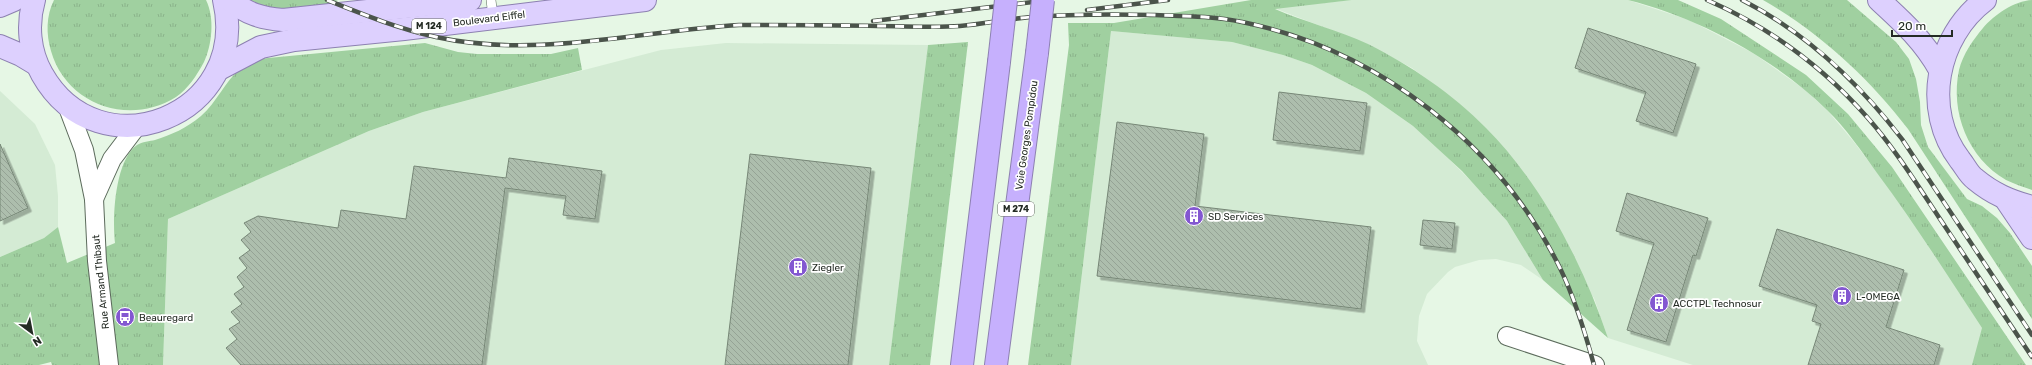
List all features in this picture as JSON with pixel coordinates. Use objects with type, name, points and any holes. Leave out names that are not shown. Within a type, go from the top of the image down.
[{"type":"highway","points":[[962,365],[1006,0]]},
{"type":"highway","name":"Voie Georges Pompidou","points":[[996,365],[1043,0]]},
{"type":"main road","points":[[0,6],[14,0]]},
{"type":"main road","points":[[34,0],[30,12],[30,38],[36,64],[49,87],[67,105],[100,122],[137,126],[162,120],[186,108],[205,91],[219,69],[225,51],[228,32],[224,0]]},
{"type":"main road","name":"Boulevard Eiffel","points":[[230,0],[237,6],[262,19],[282,20],[470,0]]},
{"type":"main road","name":"Boulevard Eiffel","points":[[219,69],[261,47],[294,40],[492,9],[645,0]]},
{"type":"main road","points":[[1879,0],[1915,33],[1930,53],[1940,70]]},
{"type":"main road","points":[[1985,0],[1974,9],[1959,27],[1947,48],[1940,70],[1938,110],[1950,147],[1974,179],[2007,200],[2032,207]]},
{"type":"main road","points":[[0,46],[21,55],[36,64]]},
{"type":"main road","points":[[2007,200],[2032,238]]},
{"type":"street","name":"Rue Armand Thibaut","points":[[67,105],[84,150],[94,199],[96,254],[109,365]]},
{"type":"street","name":"Rue Armand Thibaut","points":[[94,199],[112,159],[137,126]]},
{"type":"street","points":[[1507,336],[1595,365]]},
{"type":"shaded area","points":[[1352,0],[1628,0],[1689,20],[1753,53],[1804,89],[1827,110],[1854,142],[1906,211],[1945,270],[1982,328],[1999,365],[1693,365],[1608,338],[1594,298],[1448,95],[1412,68],[1367,44],[1274,8]]},
{"type":"shaded area","points":[[1111,31],[1232,42],[1283,55],[1312,65],[1366,93],[1413,126],[1434,144],[1481,191],[1507,221],[1543,280],[1521,265],[1496,259],[1479,260],[1455,267],[1448,272],[1427,294],[1419,316],[1417,341],[1428,365],[1071,365]]},
{"type":"shaded area","points":[[726,43],[928,45],[889,365],[163,365],[168,219],[369,131],[423,112],[661,50]]},
{"type":"shaded area","points":[[0,91],[35,124],[55,165],[58,196],[58,227],[44,238],[0,257]]},
{"type":"green space","points":[[54,0],[206,0],[211,15],[211,40],[207,55],[198,72],[184,90],[176,97],[157,106],[138,110],[119,110],[101,105],[84,97],[70,85],[59,69],[51,51],[48,38],[49,12]]},
{"type":"green space","points":[[246,0],[338,0],[312,11],[272,9]]},
{"type":"green space","points":[[1251,0],[1352,0],[1275,9],[1357,39],[1384,52],[1430,81],[1460,103],[1473,115],[1506,150],[1525,174],[1559,226],[1586,282],[1608,338],[1543,280],[1507,221],[1462,171],[1413,126],[1366,93],[1312,65],[1283,55],[1232,42],[1111,31],[1071,365],[1028,365],[1069,45],[1068,23],[1114,23]]},
{"type":"green space","points":[[1628,0],[1678,0],[1721,19],[1806,75],[1848,114],[1892,167],[2026,365],[1972,365],[1982,328],[1891,192],[1847,132],[1827,110],[1784,73],[1734,42],[1682,17]]},
{"type":"green space","points":[[1763,0],[1847,0],[1896,42],[1909,59],[1916,79],[1920,102],[1921,125],[1928,147],[1967,199],[1982,206],[1997,218],[2010,233],[2032,266],[2032,319],[1908,129],[1893,110],[1842,57],[1804,27]]},
{"type":"green space","points":[[2032,0],[2032,190],[2006,180],[1993,171],[1972,147],[1960,117],[1957,102],[1957,86],[1959,70],[1963,58],[1972,42],[1983,28],[1993,18],[2011,6]]},
{"type":"green space","points":[[968,42],[930,365],[889,365],[928,45]]},
{"type":"green space","points":[[425,43],[458,52],[477,54],[551,54],[578,48],[582,70],[423,112],[369,131],[168,219],[163,365],[52,365],[51,362],[39,365],[0,365],[0,257],[44,238],[58,227],[67,263],[115,243],[115,205],[120,176],[124,163],[130,152],[137,145],[155,140],[185,128],[207,110],[235,73],[245,65],[258,59]]},
{"type":"building","points":[[1588,28],[1696,64],[1673,133],[1636,121],[1646,92],[1575,68]]},
{"type":"building","points":[[1279,92],[1367,103],[1360,151],[1273,140]]},
{"type":"building","name":"SD Services","points":[[1117,122],[1204,134],[1195,206],[1371,227],[1361,309],[1097,276]]},
{"type":"building","points":[[0,144],[28,208],[0,221]]},
{"type":"building","name":"Ziegler","points":[[750,154],[871,168],[848,365],[725,365]]},
{"type":"building","points":[[509,158],[602,171],[595,219],[563,215],[566,196],[505,188],[482,365],[241,365],[226,348],[237,339],[229,329],[240,322],[231,312],[242,304],[234,294],[244,287],[237,277],[247,268],[239,258],[250,250],[241,240],[251,232],[244,223],[258,216],[338,228],[341,210],[406,219],[414,166],[506,178]]},
{"type":"building","points":[[1627,193],[1708,218],[1696,256],[1693,255],[1666,342],[1627,330],[1654,243],[1616,231]]},
{"type":"building","points":[[1423,220],[1455,223],[1452,249],[1420,245]]},
{"type":"building","name":"L-OMEGA","points":[[1777,229],[1904,270],[1886,327],[1940,345],[1934,365],[1808,365],[1821,324],[1812,321],[1817,305],[1759,286]]},
{"type":"railway","points":[[327,0],[381,21],[422,34],[474,43],[511,45],[588,42],[701,28],[739,25],[950,27],[1031,17],[1093,14],[1155,15],[1220,19],[1242,22],[1292,35],[1340,54],[1386,79],[1429,109],[1468,143],[1504,181],[1534,223],[1560,268],[1579,316],[1594,365]]},
{"type":"railway","points":[[873,21],[1050,0]]},
{"type":"railway","points":[[1087,10],[1168,0]]},
{"type":"railway","points":[[1707,0],[1752,23],[1794,50],[1832,81],[1867,117],[1908,171],[2032,357]]},
{"type":"railway","points":[[1742,0],[1766,13],[1810,43],[1830,60],[1868,98],[1902,139],[2032,335]]},
{"type":"place","name":"SD Services","points":[[1194,216]]},
{"type":"place","name":"Ziegler","points":[[798,267]]},
{"type":"place","name":"L-OMEGA","points":[[1842,296]]},
{"type":"place","name":"ACCTPL Technosur","points":[[1659,303]]},
{"type":"place","name":"Beauregard","points":[[125,317]]}]
